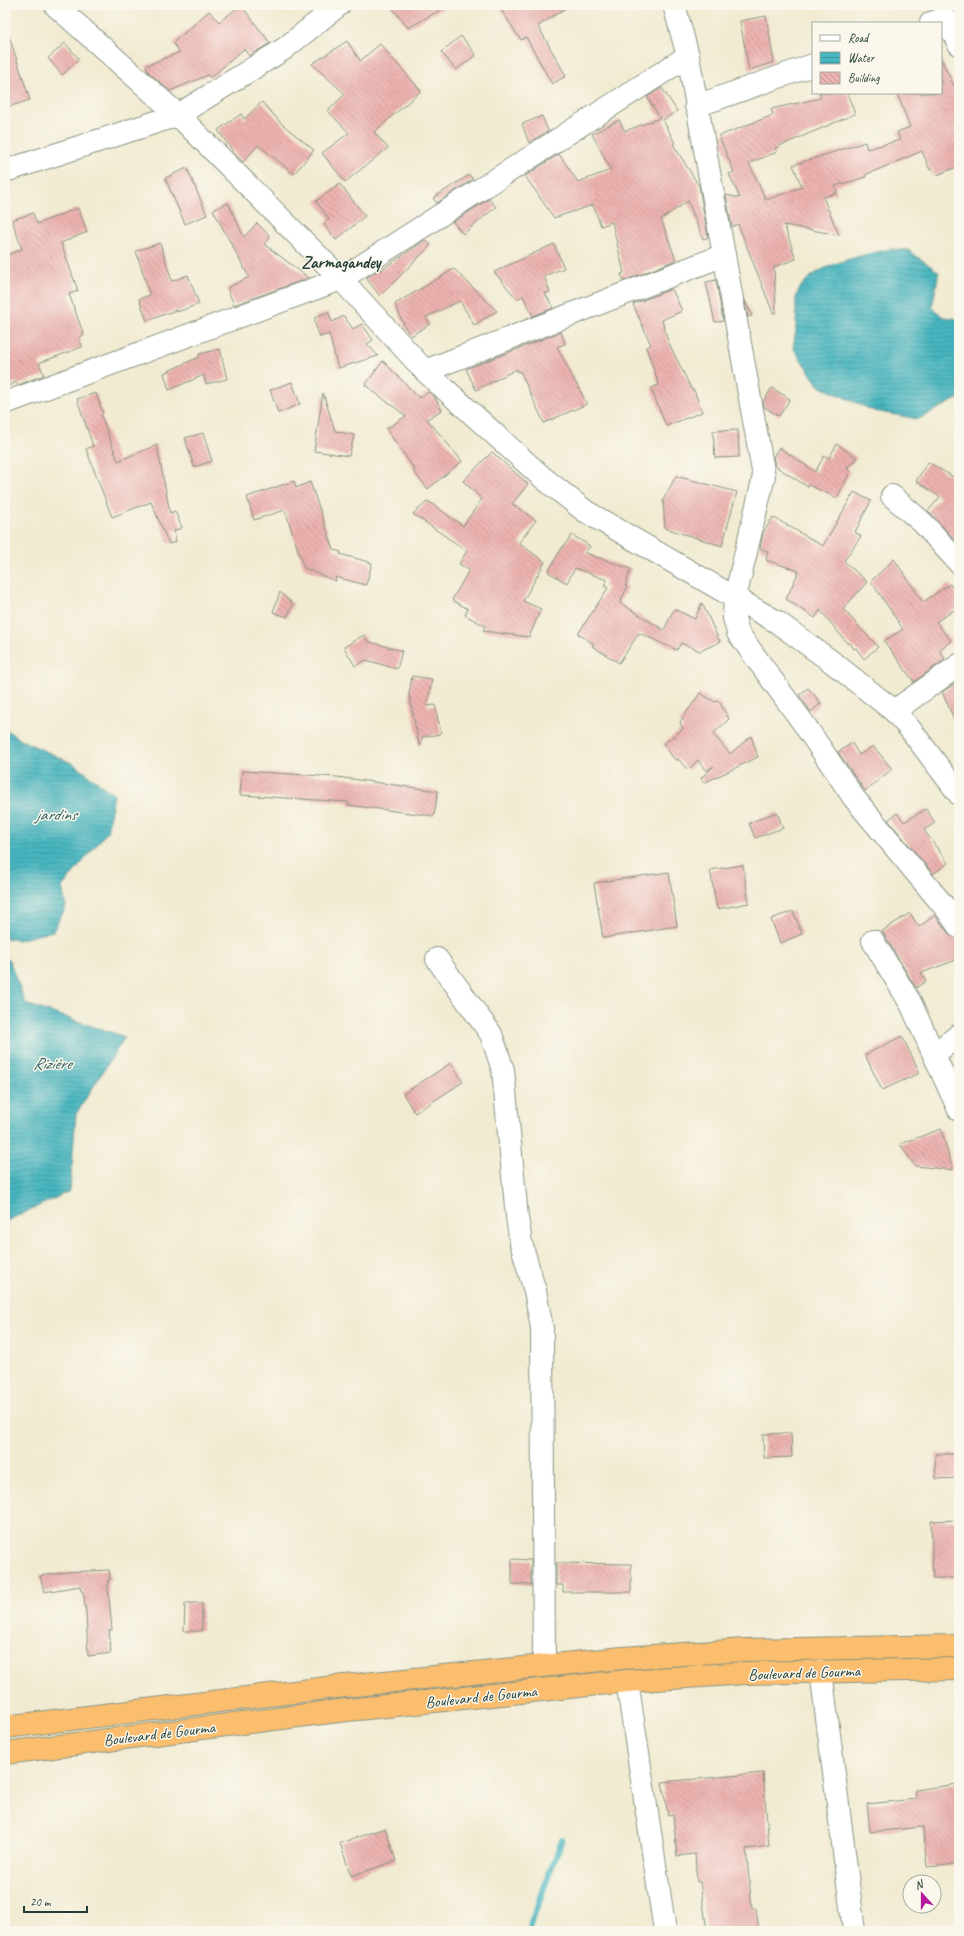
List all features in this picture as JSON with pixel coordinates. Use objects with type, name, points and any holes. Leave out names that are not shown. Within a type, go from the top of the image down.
[{"type":"highway","name":"Boulevard de Gourma","points":[[5,1727],[335,1687],[544,1665],[744,1650],[959,1646]]},
{"type":"highway","name":"Boulevard de Gourma","points":[[5,1753],[338,1711],[627,1681],[820,1671],[959,1669]]},
{"type":"street","points":[[55,5],[178,115],[342,279],[425,371],[542,477],[585,511],[777,622],[894,711],[910,729],[959,794]]},
{"type":"street","points":[[5,171],[178,115],[284,49],[339,5]]},
{"type":"street","points":[[674,5],[688,56],[764,476],[734,598],[734,618],[738,633],[748,649],[804,724],[854,798],[959,926]]},
{"type":"street","points":[[934,22],[945,18],[959,44]]},
{"type":"street","points":[[5,403],[342,279],[688,56]]},
{"type":"street","points":[[696,106],[812,65]]},
{"type":"street","points":[[425,371],[724,255]]},
{"type":"street","points":[[892,496],[923,524],[959,563]]},
{"type":"street","points":[[894,711],[959,665]]},
{"type":"street","points":[[873,941],[911,1004],[959,1110]]},
{"type":"street","points":[[437,959],[491,1034],[503,1070],[517,1217],[521,1243],[535,1292],[542,1328],[544,1665]]},
{"type":"street","points":[[934,1054],[959,1035]]},
{"type":"street","points":[[820,1671],[854,1931]]},
{"type":"street","points":[[627,1681],[665,1931]]},
{"type":"water","points":[[890,249],[908,250],[939,272],[932,307],[943,317],[959,319],[959,398],[918,419],[874,411],[819,386],[793,348],[796,329],[796,298],[801,287],[810,278],[822,270],[836,264]]},
{"type":"water","name":"jardins","points":[[5,729],[21,740],[74,764],[114,795],[107,832],[62,887],[66,907],[53,931],[18,940],[5,938]]},
{"type":"water","name":"Rizière","points":[[5,959],[9,960],[26,1004],[125,1037],[76,1114],[70,1191],[5,1222]]},
{"type":"building","points":[[241,5],[270,43],[249,56],[244,49],[210,78],[208,75],[170,91],[149,73],[146,66],[180,52],[173,43],[209,11],[219,22]]},
{"type":"building","points":[[390,5],[449,5],[408,28]]},
{"type":"building","points":[[498,5],[570,5],[538,26],[566,76],[552,84],[526,37],[521,40]]},
{"type":"building","points":[[766,16],[774,62],[749,70],[740,21]]},
{"type":"building","points":[[5,33],[8,33],[30,100],[5,108]]},
{"type":"building","points":[[461,36],[476,55],[456,70],[441,52]]},
{"type":"building","points":[[347,41],[360,61],[380,44],[421,91],[374,132],[388,148],[345,182],[322,153],[349,133],[328,111],[345,94],[312,64]]},
{"type":"building","points":[[65,43],[79,59],[62,75],[48,58]]},
{"type":"building","points":[[942,61],[959,96],[959,127],[955,129],[959,140],[959,166],[935,176],[932,169],[930,170],[922,151],[865,175],[866,177],[835,186],[837,193],[823,197],[839,235],[784,225],[796,259],[774,267],[776,313],[773,313],[738,224],[732,227],[726,195],[740,198],[729,174],[734,172],[719,136],[773,115],[771,109],[821,98],[819,94],[847,94],[855,114],[775,148],[777,152],[749,163],[766,200],[802,187],[793,165],[865,142],[867,149],[900,140],[897,132],[910,127],[897,94],[942,94]]},
{"type":"building","points":[[662,88],[677,111],[663,120],[675,143],[673,144],[699,186],[708,237],[703,239],[688,201],[661,219],[676,260],[624,281],[621,274],[624,273],[612,222],[601,226],[593,205],[554,218],[525,176],[559,154],[578,182],[611,170],[592,134],[619,120],[625,131],[660,118],[647,97]]},
{"type":"building","points":[[262,102],[283,125],[314,150],[294,174],[258,145],[243,162],[234,153],[218,130],[241,114],[244,119]]},
{"type":"building","points":[[542,116],[548,131],[529,143],[522,124]]},
{"type":"building","points":[[187,168],[207,215],[185,224],[165,178]]},
{"type":"building","points":[[469,175],[473,179],[437,203],[433,198]]},
{"type":"building","points":[[340,184],[365,216],[336,240],[324,224],[329,219],[316,201]]},
{"type":"building","points":[[489,199],[496,207],[463,234],[453,222]]},
{"type":"building","points":[[228,203],[244,237],[257,223],[271,237],[264,244],[309,278],[234,305],[227,288],[249,277],[213,210]]},
{"type":"building","points":[[78,208],[87,232],[61,243],[78,291],[69,294],[84,335],[79,337],[82,347],[39,363],[44,375],[18,385],[17,382],[5,387],[5,256],[22,249],[12,220],[33,213],[37,224]]},
{"type":"building","points":[[425,240],[431,245],[380,296],[366,278],[379,269],[380,271]]},
{"type":"building","points":[[160,243],[172,281],[188,275],[199,304],[177,312],[176,310],[147,321],[139,299],[150,295],[136,251]]},
{"type":"building","points":[[554,244],[564,268],[544,276],[550,292],[545,293],[553,308],[533,316],[523,296],[517,299],[494,272]]},
{"type":"building","points":[[454,269],[497,311],[474,325],[460,301],[426,317],[430,324],[411,336],[405,327],[395,304]]},
{"type":"building","points":[[716,280],[723,321],[715,322],[706,282]]},
{"type":"building","points":[[672,289],[682,311],[662,320],[668,341],[692,390],[694,390],[702,412],[666,426],[651,388],[659,385],[646,347],[651,345],[633,304]]},
{"type":"building","points":[[744,298],[752,316],[748,317]]},
{"type":"building","points":[[328,312],[332,322],[344,316],[353,329],[362,324],[373,340],[367,344],[378,356],[338,368],[329,334],[320,337],[315,324],[315,317]]},
{"type":"building","points":[[561,332],[565,344],[557,347],[587,404],[544,423],[520,371],[518,372],[517,369],[476,390],[466,369]]},
{"type":"building","points":[[220,349],[227,379],[206,384],[204,375],[169,390],[164,373],[199,357],[199,354]]},
{"type":"building","points":[[383,361],[419,398],[429,392],[434,396],[442,410],[427,419],[462,461],[428,489],[413,471],[415,470],[386,429],[406,416],[365,385]]},
{"type":"building","points":[[292,382],[300,404],[278,413],[270,390]]},
{"type":"building","points":[[772,388],[790,399],[779,416],[764,407],[763,402]]},
{"type":"building","points":[[96,393],[103,414],[101,415],[118,461],[157,445],[170,513],[175,511],[182,528],[174,531],[176,542],[169,544],[151,502],[112,517],[86,449],[93,446],[77,399]]},
{"type":"building","points":[[323,393],[335,431],[354,435],[349,456],[314,451]]},
{"type":"building","points":[[738,430],[739,457],[715,458],[713,431]]},
{"type":"building","points":[[203,433],[212,461],[194,467],[185,438]]},
{"type":"building","points":[[837,444],[857,458],[847,468],[850,472],[837,498],[809,485],[808,487],[775,466],[773,457],[779,447],[815,472],[824,456],[829,458]]},
{"type":"building","points":[[492,452],[528,484],[512,504],[536,520],[519,543],[545,562],[523,601],[541,609],[529,637],[483,631],[485,626],[465,615],[468,609],[452,600],[469,570],[459,564],[467,551],[413,514],[428,501],[463,526],[482,499],[463,481]]},
{"type":"building","points":[[928,462],[955,478],[959,473],[959,544],[928,511],[940,497],[916,481]]},
{"type":"building","points":[[676,476],[737,492],[722,546],[665,528],[663,500]]},
{"type":"building","points":[[294,481],[296,488],[310,482],[334,550],[341,552],[340,554],[372,563],[366,585],[335,577],[336,581],[304,568],[285,510],[254,520],[247,497]]},
{"type":"building","points":[[854,492],[871,501],[855,532],[861,536],[844,561],[867,582],[843,609],[878,647],[864,659],[856,648],[854,649],[850,643],[848,644],[820,610],[815,618],[786,599],[799,571],[766,560],[768,552],[760,548],[763,533],[773,517],[823,546]]},
{"type":"building","points":[[572,535],[590,546],[585,553],[631,569],[625,586],[627,587],[620,603],[664,630],[674,609],[695,619],[702,603],[720,642],[700,651],[681,643],[677,650],[639,633],[619,663],[592,646],[594,644],[578,634],[608,588],[604,586],[607,580],[575,568],[567,583],[548,572],[561,549]]},
{"type":"building","points":[[894,559],[923,602],[950,584],[959,598],[959,607],[936,622],[951,641],[939,650],[945,659],[914,682],[884,641],[903,629],[871,581]]},
{"type":"building","points":[[280,592],[293,604],[287,617],[273,612]]},
{"type":"building","points":[[364,635],[367,641],[402,651],[397,669],[366,660],[355,666],[344,647]]},
{"type":"building","points":[[412,676],[432,679],[427,706],[435,705],[441,734],[422,737],[421,745],[419,745],[409,694]]},
{"type":"building","points":[[956,683],[959,690],[959,730],[942,692]]},
{"type":"building","points":[[808,688],[821,703],[811,712],[799,695]]},
{"type":"building","points":[[700,693],[715,702],[719,701],[729,719],[713,734],[730,754],[751,736],[758,757],[704,783],[701,778],[714,766],[706,771],[698,760],[688,770],[678,759],[676,761],[663,744],[683,729],[680,722]]},
{"type":"building","points":[[852,743],[859,755],[873,746],[892,769],[865,791],[838,752]]},
{"type":"building","points":[[242,771],[337,777],[438,791],[434,816],[348,805],[348,802],[240,795]]},
{"type":"building","points":[[926,809],[935,823],[924,830],[948,863],[933,874],[888,820],[897,813],[904,822]]},
{"type":"building","points":[[777,812],[783,828],[755,838],[749,823]]},
{"type":"building","points":[[743,865],[749,903],[717,909],[710,870]]},
{"type":"building","points":[[669,872],[677,926],[603,938],[594,883]]},
{"type":"building","points":[[793,911],[802,934],[780,943],[771,919]]},
{"type":"building","points":[[910,913],[919,927],[935,915],[949,934],[959,939],[959,959],[921,973],[926,981],[916,988],[882,931]]},
{"type":"building","points":[[902,1036],[920,1073],[882,1090],[865,1055]]},
{"type":"building","points":[[451,1063],[463,1082],[415,1113],[403,1094]]},
{"type":"building","points":[[941,1129],[953,1170],[915,1166],[900,1144]]},
{"type":"building","points":[[791,1433],[792,1457],[764,1458],[763,1434]]},
{"type":"building","points":[[935,1454],[959,1454],[959,1478],[936,1479]]},
{"type":"building","points":[[959,1520],[959,1578],[933,1578],[931,1521]]},
{"type":"building","points":[[512,1559],[531,1560],[531,1585],[512,1584]]},
{"type":"building","points":[[556,1563],[631,1564],[631,1592],[563,1592],[563,1585],[556,1585]]},
{"type":"building","points":[[109,1570],[110,1580],[108,1580],[108,1587],[112,1630],[109,1630],[111,1653],[88,1656],[86,1612],[83,1591],[81,1591],[80,1586],[44,1592],[40,1576],[68,1572]]},
{"type":"building","points":[[185,1603],[202,1603],[202,1631],[184,1631]]},
{"type":"building","points":[[763,1773],[769,1846],[746,1849],[752,1909],[756,1908],[759,1931],[707,1931],[700,1882],[697,1882],[695,1854],[677,1856],[673,1814],[668,1815],[662,1782]]},
{"type":"building","points":[[958,1784],[959,1864],[927,1867],[923,1827],[870,1832],[867,1804],[916,1799],[915,1790]]},
{"type":"building","points":[[385,1828],[396,1861],[351,1876],[340,1843]]},
{"type":"waterway","points":[[528,1931],[562,1840]]},
{"type":"district","name":"Zarmagandey","points":[[341,262]]}]
